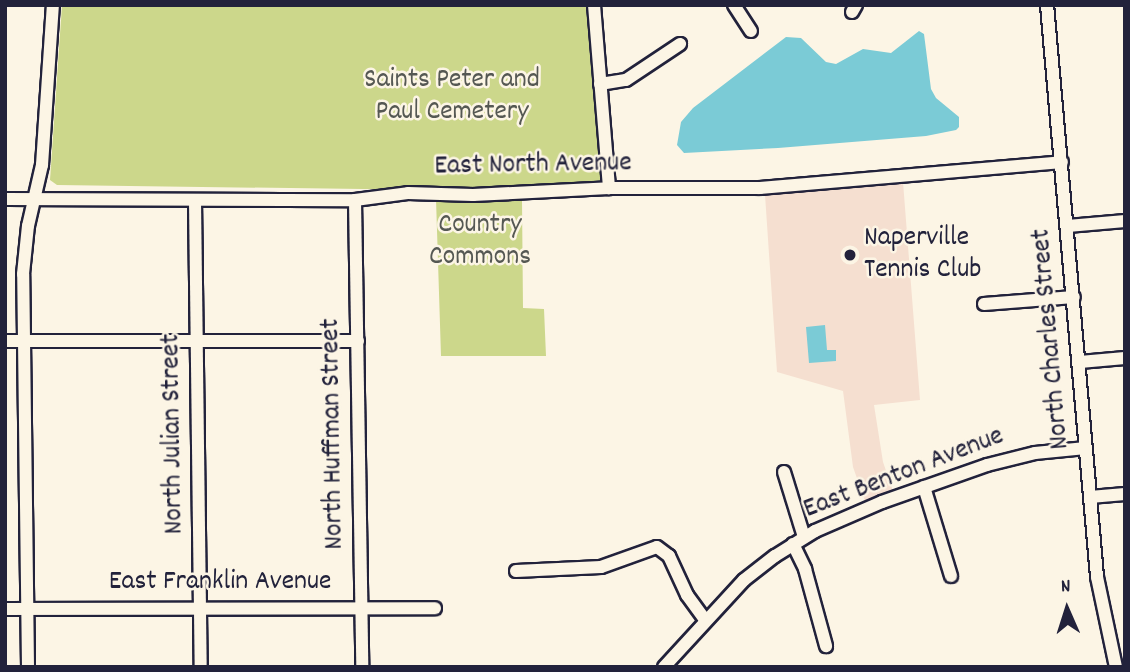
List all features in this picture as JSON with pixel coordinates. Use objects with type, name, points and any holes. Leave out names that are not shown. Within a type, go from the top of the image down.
[{"type":"street","points":[[28,667],[23,274],[28,226],[36,199],[48,93],[53,5]]},
{"type":"street","points":[[594,5],[609,188]]},
{"type":"street","points":[[734,5],[751,31]]},
{"type":"street","name":"North Charles Street","points":[[1047,5],[1098,588],[1116,667]]},
{"type":"street","points":[[600,84],[626,80],[680,44]]},
{"type":"street","name":"East North Avenue","points":[[5,199],[355,200],[408,193],[473,195],[609,188],[760,188],[1062,162]]},
{"type":"street","name":"North Huffman Street","points":[[355,200],[362,667]]},
{"type":"street","name":"North Julian Street","points":[[195,201],[201,667]]},
{"type":"street","points":[[1068,226],[1125,221]]},
{"type":"street","points":[[984,304],[1074,297]]},
{"type":"street","points":[[5,341],[358,341]]},
{"type":"street","points":[[1080,362],[1125,358]]},
{"type":"street","name":"East Benton Avenue","points":[[664,667],[744,580],[799,541],[835,521],[924,487],[1021,455],[1086,448]]},
{"type":"street","points":[[784,472],[805,569],[826,646]]},
{"type":"street","points":[[924,487],[951,576]]},
{"type":"street","points":[[1090,497],[1125,494]]},
{"type":"street","points":[[516,571],[601,567],[657,547],[669,555],[687,596],[705,620]]},
{"type":"street","name":"East Franklin Avenue","points":[[5,609],[435,608]]},
{"type":"street","points":[[1111,651],[1125,646]]},
{"type":"shaded area","points":[[902,169],[920,400],[874,405],[883,462],[893,491],[865,501],[853,467],[843,391],[777,372],[764,180]]},
{"type":"green space","name":"Saints Peter and Paul Cemetery","points":[[62,5],[586,5],[601,185],[436,190],[57,185],[50,180]]},
{"type":"green space","name":"Country Commons","points":[[436,199],[522,199],[523,308],[544,309],[546,356],[441,356]]},
{"type":"water","points":[[919,31],[924,34],[931,89],[936,98],[959,117],[959,127],[956,130],[926,136],[778,148],[684,153],[677,145],[681,122],[693,108],[786,37],[801,38],[826,62],[836,64],[863,49],[891,53]]},
{"type":"water","points":[[825,325],[827,350],[836,350],[836,361],[809,363],[806,327]]},
{"type":"place","name":"Naperville Tennis Club","points":[[850,255]]}]
